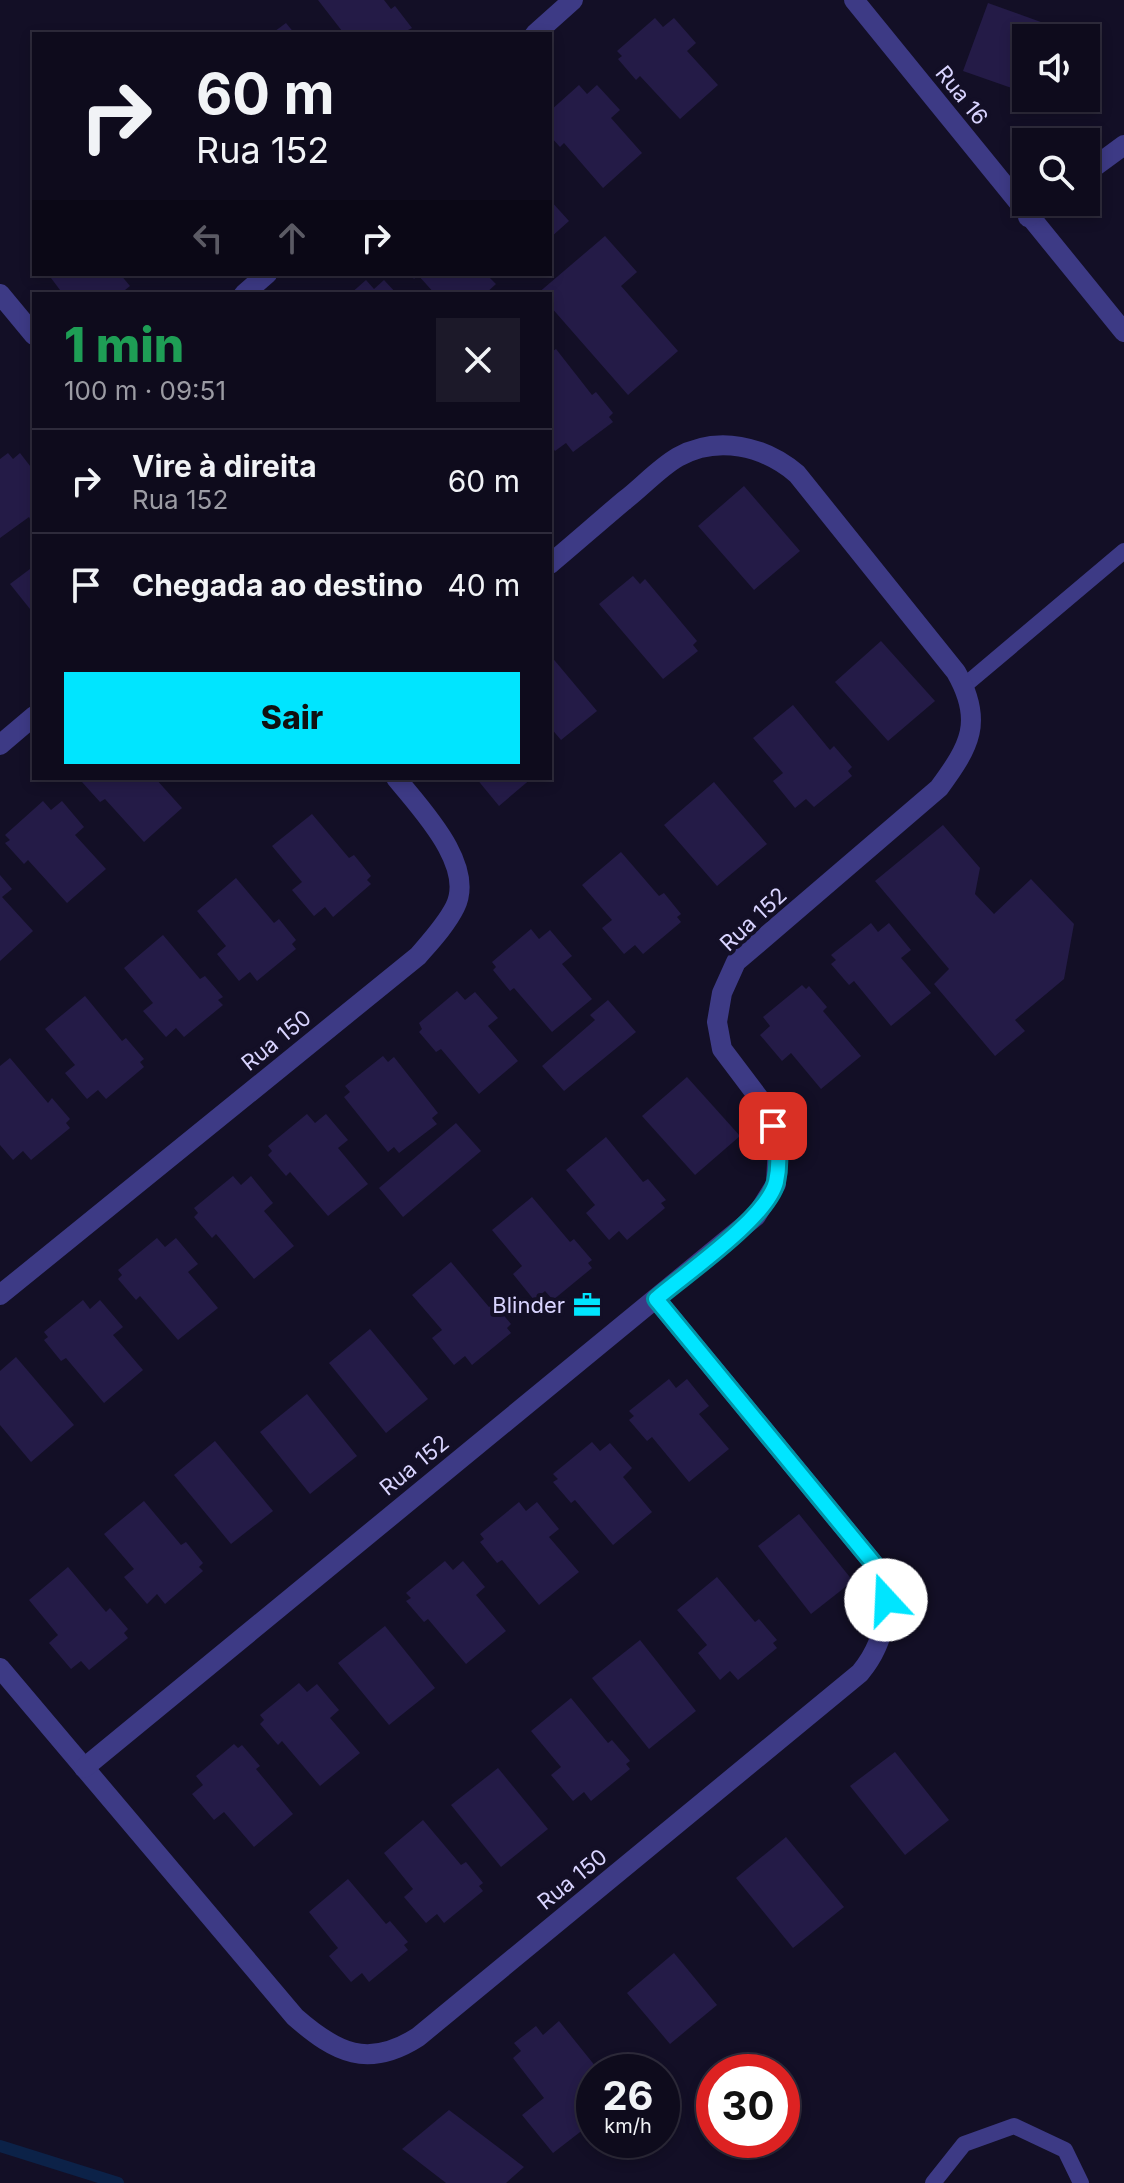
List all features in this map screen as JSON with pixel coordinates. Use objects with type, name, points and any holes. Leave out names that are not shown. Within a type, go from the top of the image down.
[{"type":"street","points":[[537,32],[573,0]]},
{"type":"street","name":"Rua 16","points":[[854,0],[1124,332]]},
{"type":"street","points":[[1100,163],[1124,145]]},
{"type":"street","points":[[246,292],[265,276]]},
{"type":"street","points":[[0,294],[32,333]]},
{"type":"street","name":"Rua 152","points":[[84,1768],[756,1216],[776,1184],[778,1143],[768,1110],[722,1049],[717,1022],[722,993],[736,962],[939,788],[963,756],[971,734],[971,712],[964,686],[956,672],[797,474],[781,460],[761,450],[712,446],[675,459],[552,562]]},
{"type":"street","points":[[0,745],[32,718]]},
{"type":"street","name":"Rua 150","points":[[0,1295],[418,956],[439,931],[457,904],[457,868],[441,835],[398,780]]},
{"type":"street","name":"Rua 150","points":[[0,1668],[295,2017],[335,2048],[362,2055],[377,2055],[399,2049],[430,2027],[860,1673],[874,1656],[882,1636],[886,1600],[883,1583],[874,1564],[656,1299]]},
{"type":"lane","points":[[964,686],[1124,551]]},
{"type":"lane","points":[[933,2183],[964,2144],[1014,2126],[1065,2150],[1081,2183]]},
{"type":"building","points":[[318,0],[384,0],[391,9],[395,6],[412,28],[410,32],[342,31]]},
{"type":"building","points":[[988,3],[1046,24],[1012,24],[1012,88],[963,71]]},
{"type":"building","points":[[655,18],[663,27],[674,18],[696,43],[687,51],[718,85],[680,119],[640,76],[636,80],[618,59],[622,56],[617,51]]},
{"type":"building","points":[[286,23],[293,32],[274,32]]},
{"type":"building","points":[[579,85],[587,94],[597,85],[620,110],[611,118],[642,153],[603,188],[564,143],[560,147],[552,138],[552,109]]},
{"type":"building","points":[[552,202],[569,221],[552,236]]},
{"type":"building","points":[[605,236],[637,272],[621,286],[678,351],[628,395],[552,308],[552,292],[539,292]]},
{"type":"building","points":[[50,276],[122,276],[130,286],[125,290],[127,292],[57,292],[60,290]]},
{"type":"building","points":[[419,276],[488,276],[496,284],[487,292],[433,292]]},
{"type":"building","points":[[366,280],[374,289],[384,280],[395,292],[352,292]]},
{"type":"building","points":[[556,349],[592,395],[596,392],[613,413],[609,417],[613,422],[573,452],[566,443],[555,451],[552,447],[552,352]]},
{"type":"building","points":[[8,453],[13,459],[20,453],[32,468],[32,520],[29,517],[0,538],[0,459]]},
{"type":"building","points":[[744,486],[800,551],[754,590],[698,526]]},
{"type":"building","points":[[32,568],[32,612],[10,584]]},
{"type":"building","points":[[633,576],[640,584],[645,579],[697,641],[693,645],[698,651],[663,679],[599,604]]},
{"type":"building","points":[[881,641],[935,701],[888,741],[835,682]]},
{"type":"building","points":[[552,657],[597,711],[561,740],[552,729]]},
{"type":"building","points":[[793,705],[830,750],[834,746],[852,767],[848,771],[852,776],[814,807],[806,799],[795,808],[773,781],[783,773],[753,738]]},
{"type":"building","points":[[157,780],[182,808],[144,842],[105,799],[100,802],[82,782]]},
{"type":"building","points":[[478,780],[530,780],[499,806]]},
{"type":"building","points":[[714,782],[767,844],[717,886],[664,825]]},
{"type":"building","points":[[43,801],[51,810],[62,801],[84,827],[75,835],[106,869],[67,903],[28,860],[24,864],[5,843],[10,840],[5,835]]},
{"type":"building","points":[[312,814],[349,858],[354,855],[371,876],[367,880],[371,884],[333,917],[325,907],[314,916],[292,890],[302,882],[272,846]]},
{"type":"building","points":[[943,825],[980,868],[975,894],[994,914],[1031,879],[1074,924],[1064,979],[1015,1020],[1025,1031],[995,1056],[934,984],[949,969],[875,881]]},
{"type":"building","points":[[621,852],[659,896],[664,893],[681,914],[677,917],[681,922],[643,954],[635,945],[624,954],[602,928],[612,920],[582,885]]},
{"type":"building","points":[[0,875],[12,889],[2,897],[33,931],[0,961]]},
{"type":"building","points":[[236,878],[274,923],[279,919],[296,940],[292,944],[296,949],[257,981],[250,972],[239,981],[217,954],[226,946],[197,911]]},
{"type":"building","points":[[871,923],[878,932],[889,923],[911,950],[901,958],[931,993],[891,1026],[854,981],[849,985],[831,964],[836,960],[831,955]]},
{"type":"building","points":[[531,929],[539,939],[550,930],[572,956],[562,964],[592,999],[552,1032],[514,988],[510,991],[493,970],[496,967],[492,962]]},
{"type":"building","points":[[163,935],[200,979],[205,976],[223,997],[218,1000],[223,1005],[184,1037],[176,1028],[166,1037],[143,1011],[153,1003],[124,968]]},
{"type":"building","points":[[802,985],[806,989],[809,986],[827,1007],[823,1011],[861,1056],[821,1089],[791,1053],[782,1061],[760,1035],[770,1026],[763,1017]]},
{"type":"building","points":[[457,991],[465,1000],[475,992],[498,1018],[488,1026],[518,1061],[479,1094],[441,1049],[436,1052],[419,1032],[422,1029],[419,1023]]},
{"type":"building","points":[[85,996],[122,1041],[126,1038],[144,1059],[140,1062],[144,1067],[106,1099],[98,1090],[87,1099],[65,1073],[75,1065],[45,1029]]},
{"type":"building","points":[[608,1000],[636,1032],[564,1091],[542,1066],[595,1020],[590,1015]]},
{"type":"building","points":[[383,1056],[388,1062],[394,1057],[438,1113],[432,1118],[437,1124],[399,1153],[394,1147],[388,1152],[344,1097],[350,1092],[345,1086]]},
{"type":"building","points":[[10,1058],[48,1103],[52,1098],[70,1119],[66,1123],[70,1128],[31,1160],[23,1151],[13,1160],[0,1145],[0,1066]]},
{"type":"building","points":[[687,1077],[740,1136],[695,1175],[642,1116]]},
{"type":"building","points":[[307,1114],[315,1123],[326,1114],[348,1140],[338,1148],[368,1184],[328,1216],[290,1172],[286,1176],[268,1155],[272,1151],[268,1146]]},
{"type":"building","points":[[456,1123],[481,1151],[403,1217],[379,1188]]},
{"type":"building","points":[[606,1137],[643,1182],[648,1179],[666,1200],[661,1203],[665,1208],[627,1240],[619,1231],[609,1240],[586,1213],[595,1205],[566,1170]]},
{"type":"building","points":[[233,1176],[241,1185],[251,1176],[273,1203],[264,1211],[294,1246],[254,1279],[216,1234],[212,1238],[194,1217],[198,1213],[194,1208]]},
{"type":"building","points":[[532,1197],[570,1242],[574,1239],[592,1260],[588,1263],[592,1268],[553,1300],[545,1291],[534,1300],[513,1274],[522,1266],[492,1230]]},
{"type":"building","points":[[157,1238],[165,1247],[176,1238],[198,1264],[188,1272],[218,1308],[178,1340],[140,1296],[136,1300],[118,1279],[122,1275],[118,1270]]},
{"type":"building","points":[[451,1262],[489,1307],[494,1304],[511,1324],[507,1328],[511,1333],[472,1365],[465,1356],[454,1365],[432,1338],[442,1330],[412,1295]]},
{"type":"building","points":[[83,1300],[90,1309],[100,1300],[123,1327],[113,1335],[143,1370],[104,1403],[66,1358],[61,1361],[44,1340],[48,1337],[44,1332]]},
{"type":"building","points":[[370,1329],[428,1399],[386,1433],[329,1363]]},
{"type":"building","points":[[16,1357],[74,1425],[31,1462],[0,1425],[0,1371]]},
{"type":"building","points":[[669,1379],[676,1388],[687,1379],[709,1406],[699,1414],[729,1449],[689,1482],[652,1437],[647,1441],[629,1420],[634,1416],[629,1411]]},
{"type":"building","points":[[307,1394],[357,1456],[310,1494],[260,1432]]},
{"type":"building","points":[[215,1441],[273,1511],[231,1544],[174,1475]]},
{"type":"building","points":[[592,1442],[600,1451],[610,1443],[632,1468],[623,1477],[652,1512],[613,1545],[575,1500],[571,1503],[553,1482],[558,1479],[553,1474]]},
{"type":"building","points":[[144,1501],[181,1545],[186,1542],[203,1563],[199,1567],[203,1571],[165,1604],[157,1594],[147,1604],[124,1577],[134,1569],[104,1534]]},
{"type":"building","points":[[519,1502],[526,1511],[537,1502],[559,1529],[549,1537],[579,1572],[539,1605],[502,1560],[497,1563],[480,1542],[484,1539],[480,1534]]},
{"type":"building","points":[[799,1514],[853,1581],[811,1614],[758,1546]]},
{"type":"building","points":[[445,1561],[453,1570],[463,1561],[485,1587],[476,1595],[506,1631],[466,1664],[428,1619],[424,1622],[406,1601],[411,1598],[406,1593]]},
{"type":"building","points":[[68,1567],[106,1612],[110,1608],[128,1629],[124,1633],[128,1638],[89,1670],[81,1661],[71,1669],[49,1643],[58,1635],[29,1600]]},
{"type":"building","points":[[717,1577],[755,1622],[759,1619],[777,1640],[773,1643],[777,1648],[738,1680],[730,1671],[720,1680],[698,1653],[707,1645],[677,1610]]},
{"type":"building","points":[[385,1626],[435,1688],[389,1725],[338,1663]]},
{"type":"building","points":[[640,1640],[696,1711],[649,1749],[592,1678]]},
{"type":"building","points":[[299,1683],[307,1692],[317,1684],[339,1710],[330,1718],[360,1753],[320,1786],[282,1741],[278,1745],[260,1724],[264,1720],[260,1715]]},
{"type":"building","points":[[571,1698],[608,1743],[612,1740],[630,1761],[626,1764],[630,1769],[591,1801],[584,1792],[573,1801],[551,1775],[561,1767],[531,1731]]},
{"type":"building","points":[[234,1744],[238,1748],[242,1745],[260,1766],[256,1769],[293,1814],[254,1847],[224,1812],[214,1820],[192,1794],[203,1785],[196,1776]]},
{"type":"building","points":[[895,1752],[949,1820],[905,1855],[850,1786]]},
{"type":"building","points":[[498,1768],[548,1829],[501,1867],[451,1805]]},
{"type":"building","points":[[423,1820],[461,1865],[466,1862],[483,1883],[479,1886],[483,1891],[444,1923],[437,1914],[426,1923],[404,1897],[413,1889],[384,1853]]},
{"type":"building","points":[[786,1837],[844,1907],[793,1948],[736,1878]]},
{"type":"building","points":[[348,1879],[386,1924],[390,1921],[408,1942],[404,1945],[408,1950],[369,1982],[362,1973],[351,1982],[329,1956],[338,1948],[309,1912]]},
{"type":"building","points":[[674,1953],[717,2005],[670,2044],[627,1993]]},
{"type":"building","points":[[559,2021],[586,2054],[576,2054],[576,2135],[553,2153],[522,2115],[544,2098],[513,2058],[521,2051],[514,2043],[536,2026],[543,2035]]},
{"type":"building","points":[[449,2110],[524,2167],[506,2183],[446,2183],[402,2149]]},
{"type":"waterway","points":[[0,2146],[118,2183]]},
{"type":"place","name":"Blinder","points":[[587,1305]]},
{"type":"route","points":[[773,1126],[778,1143],[776,1184],[756,1216],[656,1299],[874,1564],[883,1583],[886,1600]]}]
